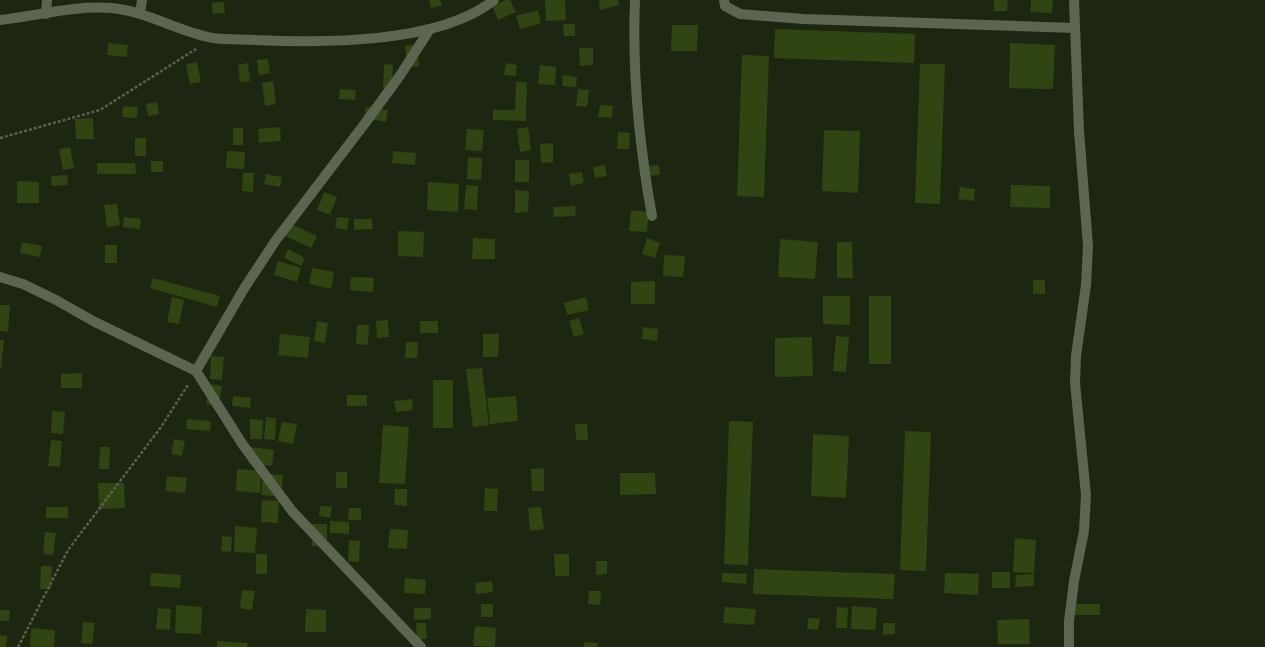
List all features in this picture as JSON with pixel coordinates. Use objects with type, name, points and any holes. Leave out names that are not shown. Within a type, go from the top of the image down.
[{"type":"street","points":[[46,14],[47,0]]},
{"type":"street","points":[[140,12],[142,0]]},
{"type":"street","points":[[0,20],[91,8],[112,8],[140,12],[185,30],[213,38],[285,42],[349,40],[382,37],[430,28],[464,17],[494,0]]},
{"type":"street","points":[[635,0],[634,36],[636,103],[644,171],[652,216]]},
{"type":"street","points":[[724,0],[725,6],[740,14],[803,20],[1075,28]]},
{"type":"street","points":[[1068,647],[1069,622],[1074,581],[1084,531],[1086,495],[1075,383],[1076,356],[1086,286],[1088,246],[1079,131],[1074,0]]},
{"type":"street","points":[[196,371],[245,287],[276,240],[385,97],[430,28]]},
{"type":"street","points":[[0,277],[23,284],[196,371],[243,445],[292,511],[421,647]]},
{"type":"path","points":[[0,138],[100,110],[213,38]]},
{"type":"path","points":[[18,647],[68,550],[161,427],[196,371]]},
{"type":"building","points":[[429,0],[440,0],[442,5],[431,8]]},
{"type":"building","points":[[506,0],[510,0],[516,12],[498,20],[492,6]]},
{"type":"building","points":[[545,0],[565,0],[566,20],[546,21]]},
{"type":"building","points":[[599,0],[618,0],[619,5],[600,10]]},
{"type":"building","points":[[994,0],[1008,0],[1007,11],[994,11]]},
{"type":"building","points":[[1031,0],[1053,0],[1052,13],[1030,12]]},
{"type":"building","points":[[224,2],[225,13],[213,14],[212,3]]},
{"type":"building","points":[[538,10],[541,23],[520,29],[516,16]]},
{"type":"building","points":[[563,24],[575,24],[575,36],[564,36]]},
{"type":"building","points":[[672,25],[698,25],[697,51],[671,51]]},
{"type":"building","points":[[775,29],[915,34],[914,63],[774,58]]},
{"type":"building","points":[[108,43],[128,45],[127,57],[107,55]]},
{"type":"building","points":[[1010,43],[1055,45],[1053,89],[1009,88]]},
{"type":"building","points":[[417,44],[419,66],[407,68],[405,46]]},
{"type":"building","points":[[579,48],[593,48],[593,65],[580,66]]},
{"type":"building","points":[[742,55],[769,56],[764,197],[737,196]]},
{"type":"building","points":[[268,59],[270,73],[259,75],[257,60]]},
{"type":"building","points":[[197,62],[201,82],[190,84],[186,64]]},
{"type":"building","points":[[248,63],[250,81],[240,82],[238,65]]},
{"type":"building","points":[[506,63],[517,65],[516,76],[504,75]]},
{"type":"building","points":[[384,64],[393,65],[392,89],[383,88]]},
{"type":"building","points":[[920,64],[945,64],[940,204],[915,203]]},
{"type":"building","points":[[540,65],[556,67],[555,85],[538,84]]},
{"type":"building","points":[[563,75],[577,77],[576,87],[562,86]]},
{"type":"building","points":[[273,81],[276,104],[265,106],[262,83]]},
{"type":"building","points":[[516,82],[527,82],[526,121],[493,120],[493,110],[515,110]]},
{"type":"building","points":[[340,89],[356,90],[355,100],[339,99]]},
{"type":"building","points":[[578,89],[589,90],[587,107],[576,106]]},
{"type":"building","points":[[157,102],[159,114],[148,116],[146,104]]},
{"type":"building","points":[[600,105],[613,106],[612,118],[598,117]]},
{"type":"building","points":[[123,106],[138,107],[137,118],[122,117]]},
{"type":"building","points":[[366,107],[388,110],[386,122],[364,118]]},
{"type":"building","points":[[93,118],[94,139],[76,139],[75,119]]},
{"type":"building","points":[[280,127],[281,141],[259,143],[258,129]]},
{"type":"building","points":[[528,127],[531,150],[520,152],[517,129]]},
{"type":"building","points":[[233,128],[243,128],[243,145],[233,145]]},
{"type":"building","points":[[467,129],[484,130],[482,151],[465,150]]},
{"type":"building","points":[[824,130],[860,131],[858,193],[822,191]]},
{"type":"building","points":[[618,132],[630,133],[629,149],[617,149]]},
{"type":"building","points":[[135,138],[146,138],[146,156],[135,156]]},
{"type":"building","points":[[553,143],[553,162],[541,163],[540,144]]},
{"type":"building","points":[[70,147],[74,168],[63,170],[59,149]]},
{"type":"building","points":[[227,151],[245,152],[244,169],[226,168]]},
{"type":"building","points":[[393,151],[416,153],[415,165],[392,163]]},
{"type":"building","points":[[468,157],[482,158],[481,180],[467,179]]},
{"type":"building","points":[[515,160],[529,160],[529,182],[515,182]]},
{"type":"building","points":[[151,161],[163,161],[163,172],[151,172]]},
{"type":"building","points":[[97,163],[135,163],[136,174],[97,174]]},
{"type":"building","points":[[605,165],[607,176],[595,178],[593,167]]},
{"type":"building","points":[[659,165],[660,175],[644,176],[644,166]]},
{"type":"building","points":[[582,172],[584,183],[571,186],[569,174]]},
{"type":"building","points":[[243,173],[254,173],[253,192],[242,191]]},
{"type":"building","points":[[266,174],[282,177],[280,187],[264,184]]},
{"type":"building","points":[[67,175],[68,185],[52,186],[51,176]]},
{"type":"building","points":[[17,181],[39,182],[39,203],[17,203]]},
{"type":"building","points":[[428,182],[459,184],[458,212],[427,210]]},
{"type":"building","points":[[466,185],[478,186],[477,210],[464,209]]},
{"type":"building","points":[[1011,185],[1050,186],[1050,208],[1010,207]]},
{"type":"building","points":[[960,187],[975,189],[974,201],[958,199]]},
{"type":"building","points":[[515,190],[529,191],[528,212],[515,213]]},
{"type":"building","points":[[324,192],[337,197],[330,215],[317,210]]},
{"type":"building","points":[[117,204],[120,225],[107,227],[104,205]]},
{"type":"building","points":[[575,206],[576,216],[554,217],[553,207]]},
{"type":"building","points":[[631,210],[649,212],[647,232],[629,231]]},
{"type":"building","points":[[124,217],[141,219],[140,229],[123,227]]},
{"type":"building","points":[[337,217],[349,218],[347,230],[335,228]]},
{"type":"building","points":[[354,219],[372,219],[373,229],[354,230]]},
{"type":"building","points":[[289,223],[317,236],[311,248],[283,235]]},
{"type":"building","points":[[398,231],[424,232],[423,257],[398,256]]},
{"type":"building","points":[[473,238],[495,239],[495,259],[472,259]]},
{"type":"building","points":[[647,238],[660,243],[655,258],[642,254]]},
{"type":"building","points":[[780,239],[818,242],[815,279],[778,277]]},
{"type":"building","points":[[22,242],[42,246],[40,257],[20,253]]},
{"type":"building","points":[[837,242],[852,242],[853,278],[837,278]]},
{"type":"building","points":[[105,245],[117,245],[117,263],[105,263]]},
{"type":"building","points":[[288,249],[305,258],[301,266],[284,258]]},
{"type":"building","points":[[664,255],[685,256],[683,277],[663,276]]},
{"type":"building","points":[[278,261],[301,268],[297,282],[274,275]]},
{"type":"building","points":[[312,268],[334,272],[331,289],[309,284]]},
{"type":"building","points":[[351,277],[374,278],[373,292],[350,290]]},
{"type":"building","points":[[153,278],[220,296],[217,307],[150,288]]},
{"type":"building","points":[[1033,280],[1045,280],[1045,294],[1033,294]]},
{"type":"building","points":[[655,281],[655,304],[631,304],[631,282]]},
{"type":"building","points":[[823,296],[850,296],[850,325],[823,324]]},
{"type":"building","points":[[869,296],[891,296],[891,364],[869,364]]},
{"type":"building","points":[[172,297],[184,300],[179,324],[167,322]]},
{"type":"building","points":[[586,297],[589,310],[567,315],[564,303]]},
{"type":"building","points":[[0,305],[10,305],[8,332],[0,331]]},
{"type":"building","points":[[579,318],[584,334],[574,337],[569,321]]},
{"type":"building","points":[[388,320],[389,337],[377,338],[376,321]]},
{"type":"building","points":[[317,321],[328,323],[325,343],[314,341]]},
{"type":"building","points":[[420,321],[438,321],[438,333],[420,333]]},
{"type":"building","points":[[357,325],[369,325],[368,345],[356,344]]},
{"type":"building","points":[[643,327],[658,329],[657,341],[642,339]]},
{"type":"building","points":[[280,334],[310,337],[308,358],[278,355]]},
{"type":"building","points":[[483,334],[499,334],[498,357],[483,357]]},
{"type":"building","points":[[836,336],[849,337],[846,372],[833,371]]},
{"type":"building","points":[[812,337],[813,376],[775,377],[775,338]]},
{"type":"building","points":[[0,340],[4,340],[1,368],[0,368]]},
{"type":"building","points":[[406,342],[418,342],[417,358],[405,358]]},
{"type":"building","points":[[211,356],[224,357],[222,380],[210,379]]},
{"type":"building","points":[[482,368],[489,425],[473,427],[466,369]]},
{"type":"building","points":[[82,373],[82,388],[61,388],[61,374]]},
{"type":"building","points":[[433,380],[453,380],[453,428],[433,428]]},
{"type":"building","points":[[210,384],[222,386],[218,406],[206,404]]},
{"type":"building","points":[[347,395],[367,395],[367,406],[347,406]]},
{"type":"building","points":[[233,396],[251,398],[250,408],[232,406]]},
{"type":"building","points":[[516,396],[518,421],[490,424],[487,398]]},
{"type":"building","points":[[412,399],[413,410],[396,412],[394,401]]},
{"type":"building","points":[[52,411],[65,412],[63,434],[51,433]]},
{"type":"building","points":[[266,417],[276,418],[275,440],[264,439]]},
{"type":"building","points":[[187,419],[211,421],[210,431],[186,429]]},
{"type":"building","points":[[250,419],[263,420],[262,439],[250,439]]},
{"type":"building","points":[[729,421],[753,422],[748,565],[724,564]]},
{"type":"building","points":[[282,422],[297,424],[293,444],[278,441]]},
{"type":"building","points":[[575,424],[587,424],[588,440],[576,440]]},
{"type":"building","points":[[383,425],[409,427],[405,484],[379,483]]},
{"type":"building","points":[[905,431],[931,432],[926,571],[900,570]]},
{"type":"building","points":[[813,434],[849,436],[846,498],[811,496]]},
{"type":"building","points":[[174,439],[185,441],[182,456],[171,454]]},
{"type":"building","points":[[51,440],[62,441],[60,467],[48,466]]},
{"type":"building","points":[[100,447],[110,447],[109,469],[99,469]]},
{"type":"building","points":[[250,447],[274,450],[272,466],[248,463]]},
{"type":"building","points":[[544,468],[544,491],[532,491],[531,469]]},
{"type":"building","points":[[237,469],[261,471],[260,493],[236,491]]},
{"type":"building","points":[[336,472],[347,472],[347,488],[336,488]]},
{"type":"building","points":[[620,473],[655,473],[656,494],[620,495]]},
{"type":"building","points":[[263,474],[283,475],[281,497],[261,495]]},
{"type":"building","points":[[167,476],[187,478],[185,493],[165,491]]},
{"type":"building","points":[[98,483],[124,483],[125,508],[99,509]]},
{"type":"building","points":[[485,488],[498,489],[497,511],[484,511]]},
{"type":"building","points":[[395,489],[407,489],[407,506],[394,505]]},
{"type":"building","points":[[262,500],[279,501],[278,523],[261,522]]},
{"type":"building","points":[[320,506],[332,507],[330,518],[319,516]]},
{"type":"building","points":[[46,507],[68,507],[68,518],[46,518]]},
{"type":"building","points":[[541,507],[544,529],[530,531],[528,508]]},
{"type":"building","points":[[349,508],[361,508],[361,520],[348,520]]},
{"type":"building","points":[[330,521],[349,522],[349,534],[330,533]]},
{"type":"building","points":[[312,524],[327,524],[327,546],[312,546]]},
{"type":"building","points":[[235,526],[257,528],[255,553],[234,552]]},
{"type":"building","points":[[390,529],[408,530],[407,549],[388,548]]},
{"type":"building","points":[[45,532],[56,533],[53,555],[43,554]]},
{"type":"building","points":[[222,536],[232,537],[231,552],[221,551]]},
{"type":"building","points":[[1015,538],[1036,540],[1034,573],[1013,572]]},
{"type":"building","points":[[349,540],[360,541],[359,562],[348,561]]},
{"type":"building","points":[[256,554],[267,554],[267,574],[256,574]]},
{"type":"building","points":[[554,554],[569,554],[569,576],[555,576]]},
{"type":"building","points":[[596,561],[607,561],[607,574],[596,575]]},
{"type":"building","points":[[41,566],[52,566],[51,589],[40,589]]},
{"type":"building","points":[[754,569],[895,574],[893,599],[753,594]]},
{"type":"building","points":[[992,572],[1010,572],[1010,588],[992,588]]},
{"type":"building","points":[[151,573],[181,575],[180,588],[150,586]]},
{"type":"building","points":[[722,573],[747,574],[746,584],[722,582]]},
{"type":"building","points":[[945,573],[979,574],[978,595],[944,593]]},
{"type":"building","points":[[1034,574],[1034,586],[1015,587],[1016,575]]},
{"type":"building","points":[[405,578],[426,580],[425,594],[404,593]]},
{"type":"building","points":[[492,581],[493,592],[476,594],[475,583]]},
{"type":"building","points":[[242,590],[255,591],[252,610],[240,608]]},
{"type":"building","points":[[589,591],[601,591],[600,605],[588,604]]},
{"type":"building","points":[[481,604],[493,604],[493,617],[481,617]]},
{"type":"building","points":[[1071,604],[1100,604],[1100,615],[1071,615]]},
{"type":"building","points":[[176,605],[202,607],[201,634],[175,633]]},
{"type":"building","points":[[852,606],[877,608],[875,630],[851,629]]},
{"type":"building","points":[[725,607],[756,609],[754,625],[723,623]]},
{"type":"building","points":[[837,607],[848,608],[847,628],[836,628]]},
{"type":"building","points":[[158,608],[171,609],[170,630],[156,629]]},
{"type":"building","points":[[414,608],[431,608],[431,619],[414,620]]},
{"type":"building","points":[[306,609],[326,610],[326,632],[305,632]]},
{"type":"building","points":[[0,610],[10,610],[9,621],[0,621]]},
{"type":"building","points":[[808,618],[820,619],[818,630],[807,629]]},
{"type":"building","points":[[1029,619],[1030,644],[998,644],[997,620]]},
{"type":"building","points":[[83,622],[95,623],[92,644],[81,643]]},
{"type":"building","points":[[416,623],[426,623],[427,639],[417,639]]},
{"type":"building","points":[[883,623],[895,623],[895,634],[883,635]]},
{"type":"building","points":[[475,626],[496,628],[495,647],[473,646]]},
{"type":"building","points":[[31,628],[55,630],[54,647],[30,647]]},
{"type":"building","points":[[0,635],[7,636],[6,647],[0,647]]},
{"type":"building","points":[[217,641],[248,643],[247,647],[217,647]]},
{"type":"building","points":[[584,642],[598,643],[597,647],[584,647]]}]
